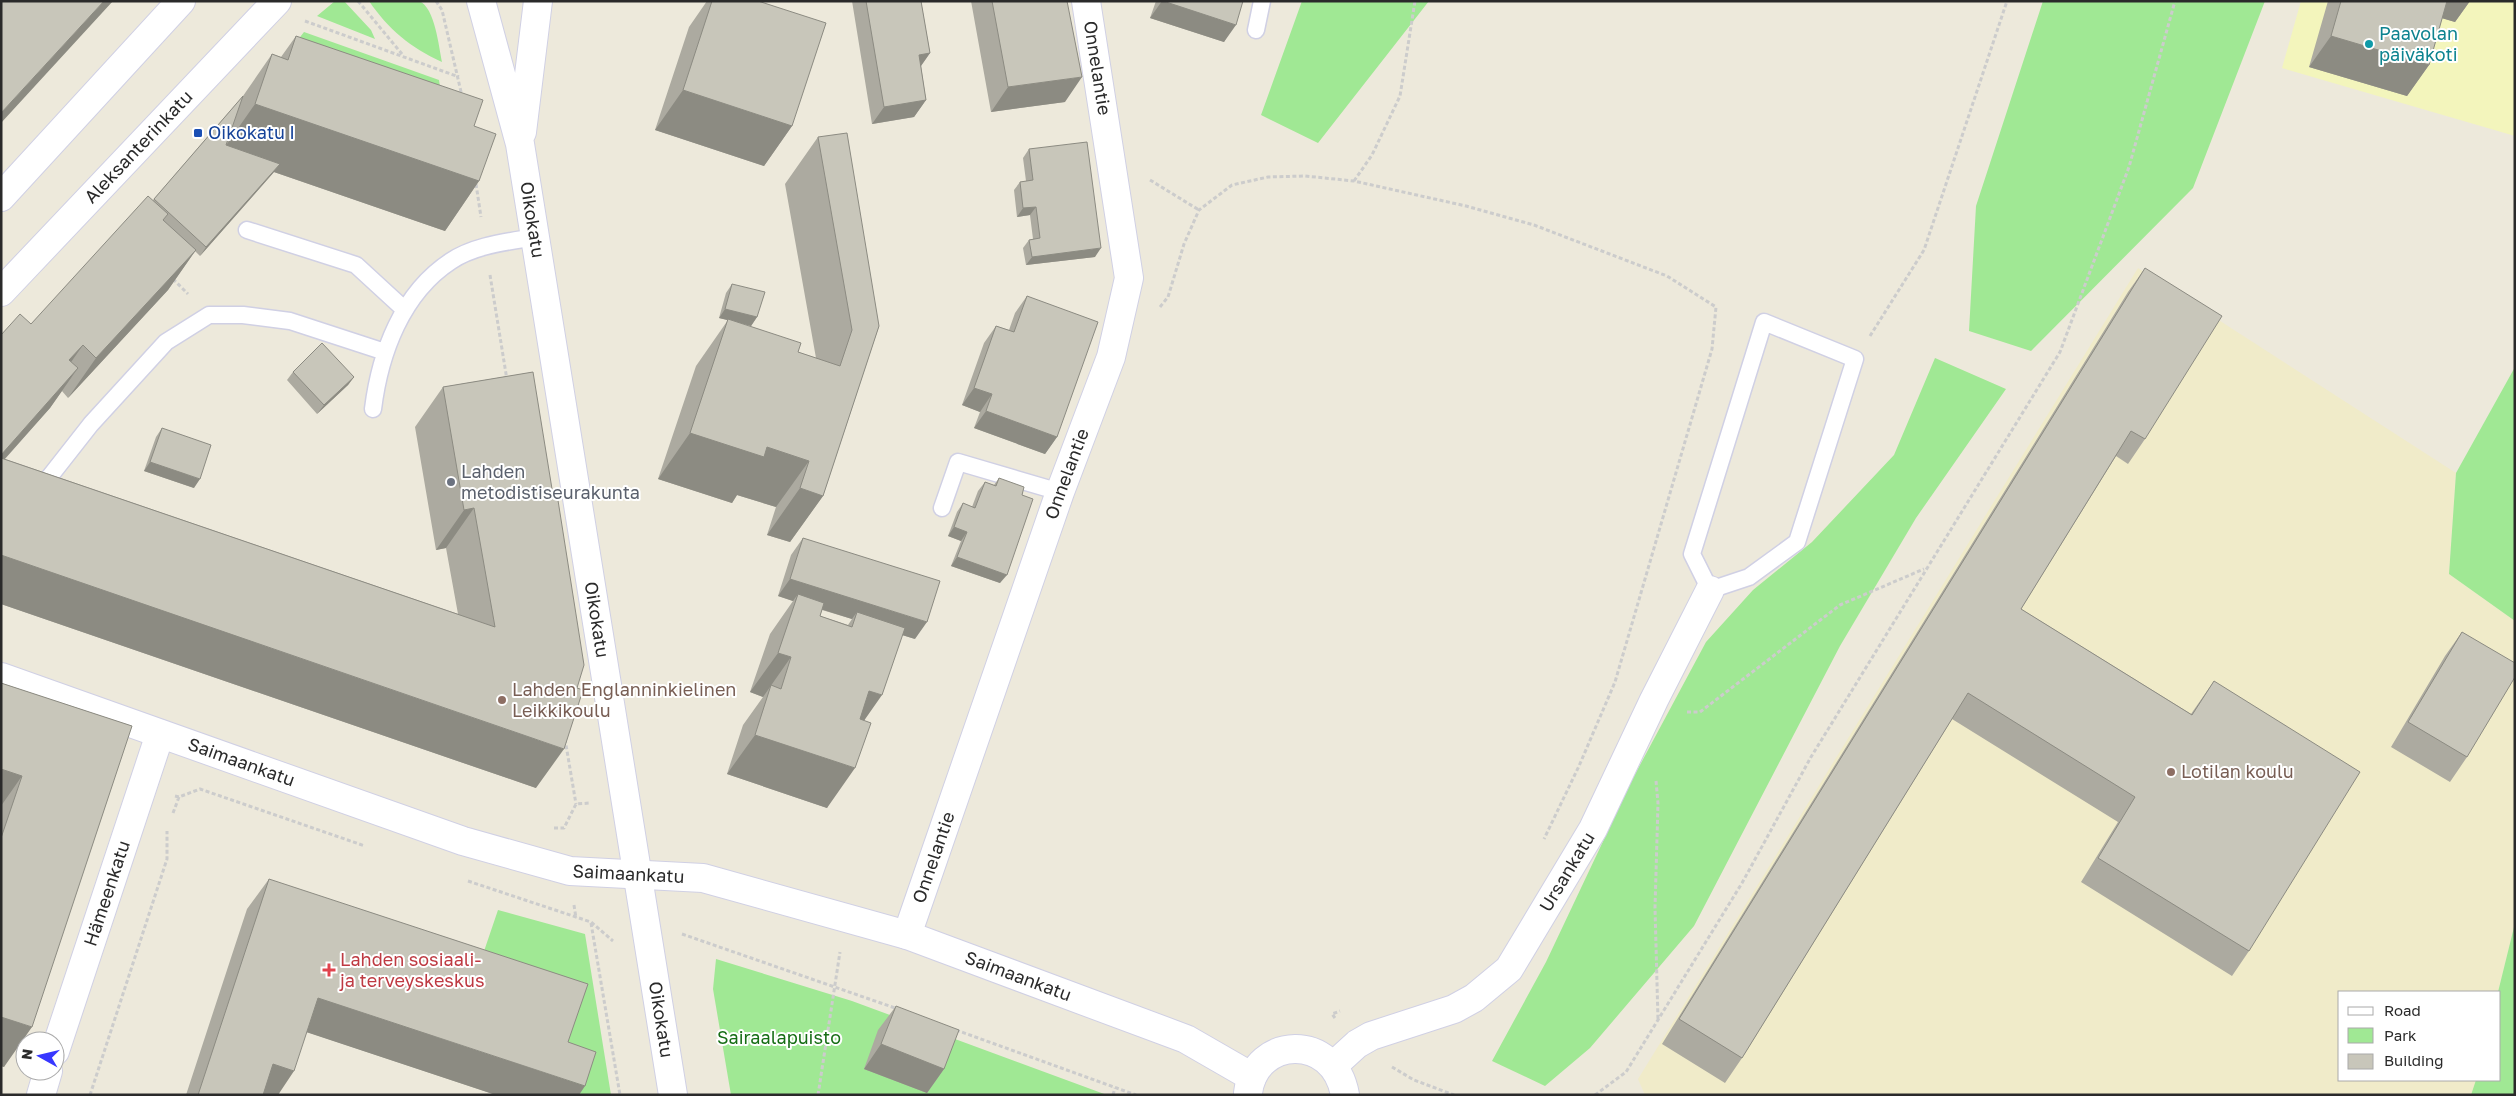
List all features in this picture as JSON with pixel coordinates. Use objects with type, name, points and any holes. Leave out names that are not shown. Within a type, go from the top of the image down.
[{"type":"street","points":[[1,198],[181,1]]},
{"type":"street","name":"Aleksanterinkatu","points":[[1,292],[277,1]]},
{"type":"street","name":"Oikokatu","points":[[481,1],[520,144],[624,800],[673,1095]]},
{"type":"street","name":"Oikokatu","points":[[520,144],[538,1]]},
{"type":"street","name":"Onnelantie","points":[[907,935],[1060,492],[1111,357],[1129,278],[1110,145],[1086,1]]},
{"type":"street","name":"Ursankatu","points":[[1334,1065],[1357,1044],[1371,1036],[1454,1009],[1474,998],[1508,969],[1593,829],[1654,700],[1710,590]]},
{"type":"street","name":"Saimaankatu","points":[[1,678],[472,844],[570,872],[703,878],[907,935],[1186,1039],[1250,1086]]},
{"type":"street","name":"Hämeenkatu","points":[[62,1031],[160,734]]},
{"type":"street","points":[[1250,1086],[1261,1064],[1274,1054],[1290,1049],[1306,1050],[1321,1056],[1334,1065],[1342,1080],[1345,1095]]},
{"type":"street","points":[[41,1095],[45,1081]]},
{"type":"lane","points":[[1256,30],[1262,1]]},
{"type":"lane","points":[[247,230],[356,265],[405,310]]},
{"type":"lane","points":[[373,409],[377,380],[385,352],[405,310],[428,281],[451,260],[486,246],[535,237]]},
{"type":"lane","points":[[40,489],[91,424],[166,342],[209,315],[243,315],[290,321],[385,352]]},
{"type":"lane","points":[[1764,322],[1855,360],[1797,542],[1749,577],[1710,590],[1692,554],[1764,322]]},
{"type":"lane","points":[[942,508],[958,462],[1060,492]]},
{"type":"path","points":[[358,1],[403,56]]},
{"type":"path","points":[[436,1],[442,10],[460,77],[463,102]]},
{"type":"path","points":[[1354,181],[1372,154],[1400,96],[1415,1]]},
{"type":"path","points":[[1855,360],[1924,250],[2007,1]]},
{"type":"path","points":[[1595,1095],[1626,1072],[1742,883],[1811,757],[2060,352],[2129,167],[2175,1]]},
{"type":"path","points":[[304,20],[460,77]]},
{"type":"path","points":[[1110,145],[1150,179],[1199,210]]},
{"type":"path","points":[[1157,310],[1168,297],[1184,244],[1199,210],[1232,186],[1268,177],[1305,176],[1354,181],[1466,206],[1534,225],[1667,276],[1716,307],[1712,349],[1615,682],[1579,766],[1540,847]]},
{"type":"path","points":[[475,177],[508,383]]},
{"type":"path","points":[[168,275],[209,315]]},
{"type":"path","points":[[1678,711],[1700,712],[1840,605],[1925,569]]},
{"type":"path","points":[[546,828],[564,828],[576,804],[565,736]]},
{"type":"path","points":[[1655,773],[1658,803],[1655,908],[1658,1020]]},
{"type":"path","points":[[173,815],[179,797]]},
{"type":"path","points":[[576,804],[624,800]]},
{"type":"path","points":[[90,1095],[167,859],[167,832],[170,824]]},
{"type":"path","points":[[818,1095],[847,917]]},
{"type":"path","points":[[591,922],[620,1095]]},
{"type":"path","points":[[1332,1014],[1350,1009]]},
{"type":"path","points":[[1357,1044],[1414,1080],[1454,1095]]},
{"type":"path","points":[[1112,1095],[1115,1088]]},
{"type":"shaded area","name":"Lotilan koulu","points":[[2138,268],[2456,473],[2449,574],[2515,621],[2515,923],[2498,991],[2338,991],[2338,1081],[2476,1081],[2473,1093],[2469,1095],[1645,1095],[1638,1079]]},
{"type":"green space","points":[[335,1],[344,1],[371,30],[375,39],[317,16]]},
{"type":"green space","points":[[369,1],[419,1],[424,5],[433,19],[442,62],[420,51],[401,37]]},
{"type":"green space","points":[[1302,1],[1429,1],[1318,143],[1261,115]]},
{"type":"green space","points":[[2043,1],[2265,1],[2193,188],[2031,351],[1969,331],[1976,206]]},
{"type":"green space","points":[[304,32],[439,80],[444,113],[283,59]]},
{"type":"green space","points":[[1935,358],[2006,389],[1916,518],[1840,646],[1694,926],[1590,1048],[1545,1086],[1492,1061],[1546,962],[1633,778],[1706,642],[1753,590],[1812,542],[1894,455]]},
{"type":"green space","points":[[2515,367],[2515,621],[2449,574],[2456,473]]},
{"type":"green space","points":[[498,910],[585,934],[611,1095],[578,1095],[481,960]]},
{"type":"green space","points":[[2515,923],[2515,1095],[2471,1095],[2476,1081],[2501,1081],[2501,991],[2498,991]]},
{"type":"green space","name":"Sairaalapuisto","points":[[716,959],[852,1001],[1107,1095],[731,1095],[713,989]]},
{"type":"sand","points":[[2301,1],[2515,1],[2515,136],[2282,68]]},
{"type":"building","points":[[1,1],[104,1],[1,113]]},
{"type":"building","points":[[712,1],[758,1],[826,23],[792,126],[683,90]]},
{"type":"building","points":[[866,1],[921,1],[930,53],[919,55],[926,100],[884,107]]},
{"type":"building","points":[[992,1],[1067,1],[1082,77],[1008,87]]},
{"type":"building","points":[[1163,1],[1243,1],[1236,25]]},
{"type":"building","points":[[2341,1],[2447,1],[2429,65],[2331,36]]},
{"type":"building","points":[[296,36],[483,100],[474,126],[496,134],[479,181],[255,104],[272,54],[288,60]]},
{"type":"building","points":[[243,96],[226,145],[280,164],[206,247],[154,199]]},
{"type":"building","points":[[847,133],[879,326],[823,496],[800,488],[809,461],[767,447],[764,457],[690,433],[728,319],[801,343],[798,352],[840,366],[852,330],[818,137]]},
{"type":"building","points":[[1087,142],[1101,248],[1032,257],[1029,240],[1040,238],[1036,207],[1023,208],[1020,182],[1033,180],[1029,149]]},
{"type":"building","points":[[148,196],[168,214],[163,220],[196,250],[96,358],[83,345],[69,360],[78,368],[1,455],[1,335],[20,314],[31,324]]},
{"type":"building","points":[[2145,268],[2222,316],[2145,439],[2131,431],[2021,609],[2192,715],[2214,681],[2360,772],[2249,951],[2098,858],[2135,797],[1968,693],[1742,1058],[1679,1019]]},
{"type":"building","points":[[732,284],[765,292],[757,317],[725,309]]},
{"type":"building","points":[[1027,296],[1098,322],[1057,437],[986,411],[992,394],[974,388],[996,326],[1014,332]]},
{"type":"building","points":[[322,343],[354,377],[324,405],[293,372]]},
{"type":"building","points":[[533,372],[553,495],[557,494],[584,665],[577,688],[583,690],[564,749],[1,555],[1,458],[495,627],[474,508],[464,510],[443,387]]},
{"type":"building","points":[[162,428],[211,445],[200,479],[150,462]]},
{"type":"building","points":[[999,478],[1024,487],[1022,495],[1033,499],[1007,575],[957,557],[967,532],[954,527],[963,503],[975,508],[985,482],[996,486]]},
{"type":"building","points":[[803,538],[940,581],[927,622],[790,579]]},
{"type":"building","points":[[798,594],[824,603],[820,616],[852,627],[857,612],[905,628],[882,695],[869,691],[860,719],[871,723],[855,768],[755,735],[771,685],[781,689],[791,657],[778,653]]},
{"type":"building","points":[[2462,632],[2515,663],[2515,677],[2467,757],[2408,722]]},
{"type":"building","points":[[1,683],[132,726],[32,1027],[1,1017],[1,838],[22,776],[1,769]]},
{"type":"building","name":"Lahden sosiaali- ja terveyskeskus","points":[[269,879],[588,984],[568,1042],[596,1052],[585,1086],[318,998],[294,1071],[273,1064],[263,1095],[198,1095]]},
{"type":"building","points":[[896,1006],[959,1030],[944,1069],[881,1044]]},
{"type":"place","name":"Paavolan päiväkoti","points":[[2369,44]]},
{"type":"place","name":"Oikokatu I","points":[[198,133]]},
{"type":"place","name":"Lahden metodistiseurakunta","points":[[451,482]]},
{"type":"place","name":"Lahden Englanninkielinen Leikkikoulu","points":[[502,700]]},
{"type":"place","name":"Lotilan koulu","points":[[2171,772]]},
{"type":"place","name":"Lahden sosiaali- ja terveyskeskus","points":[[329,970]]}]
